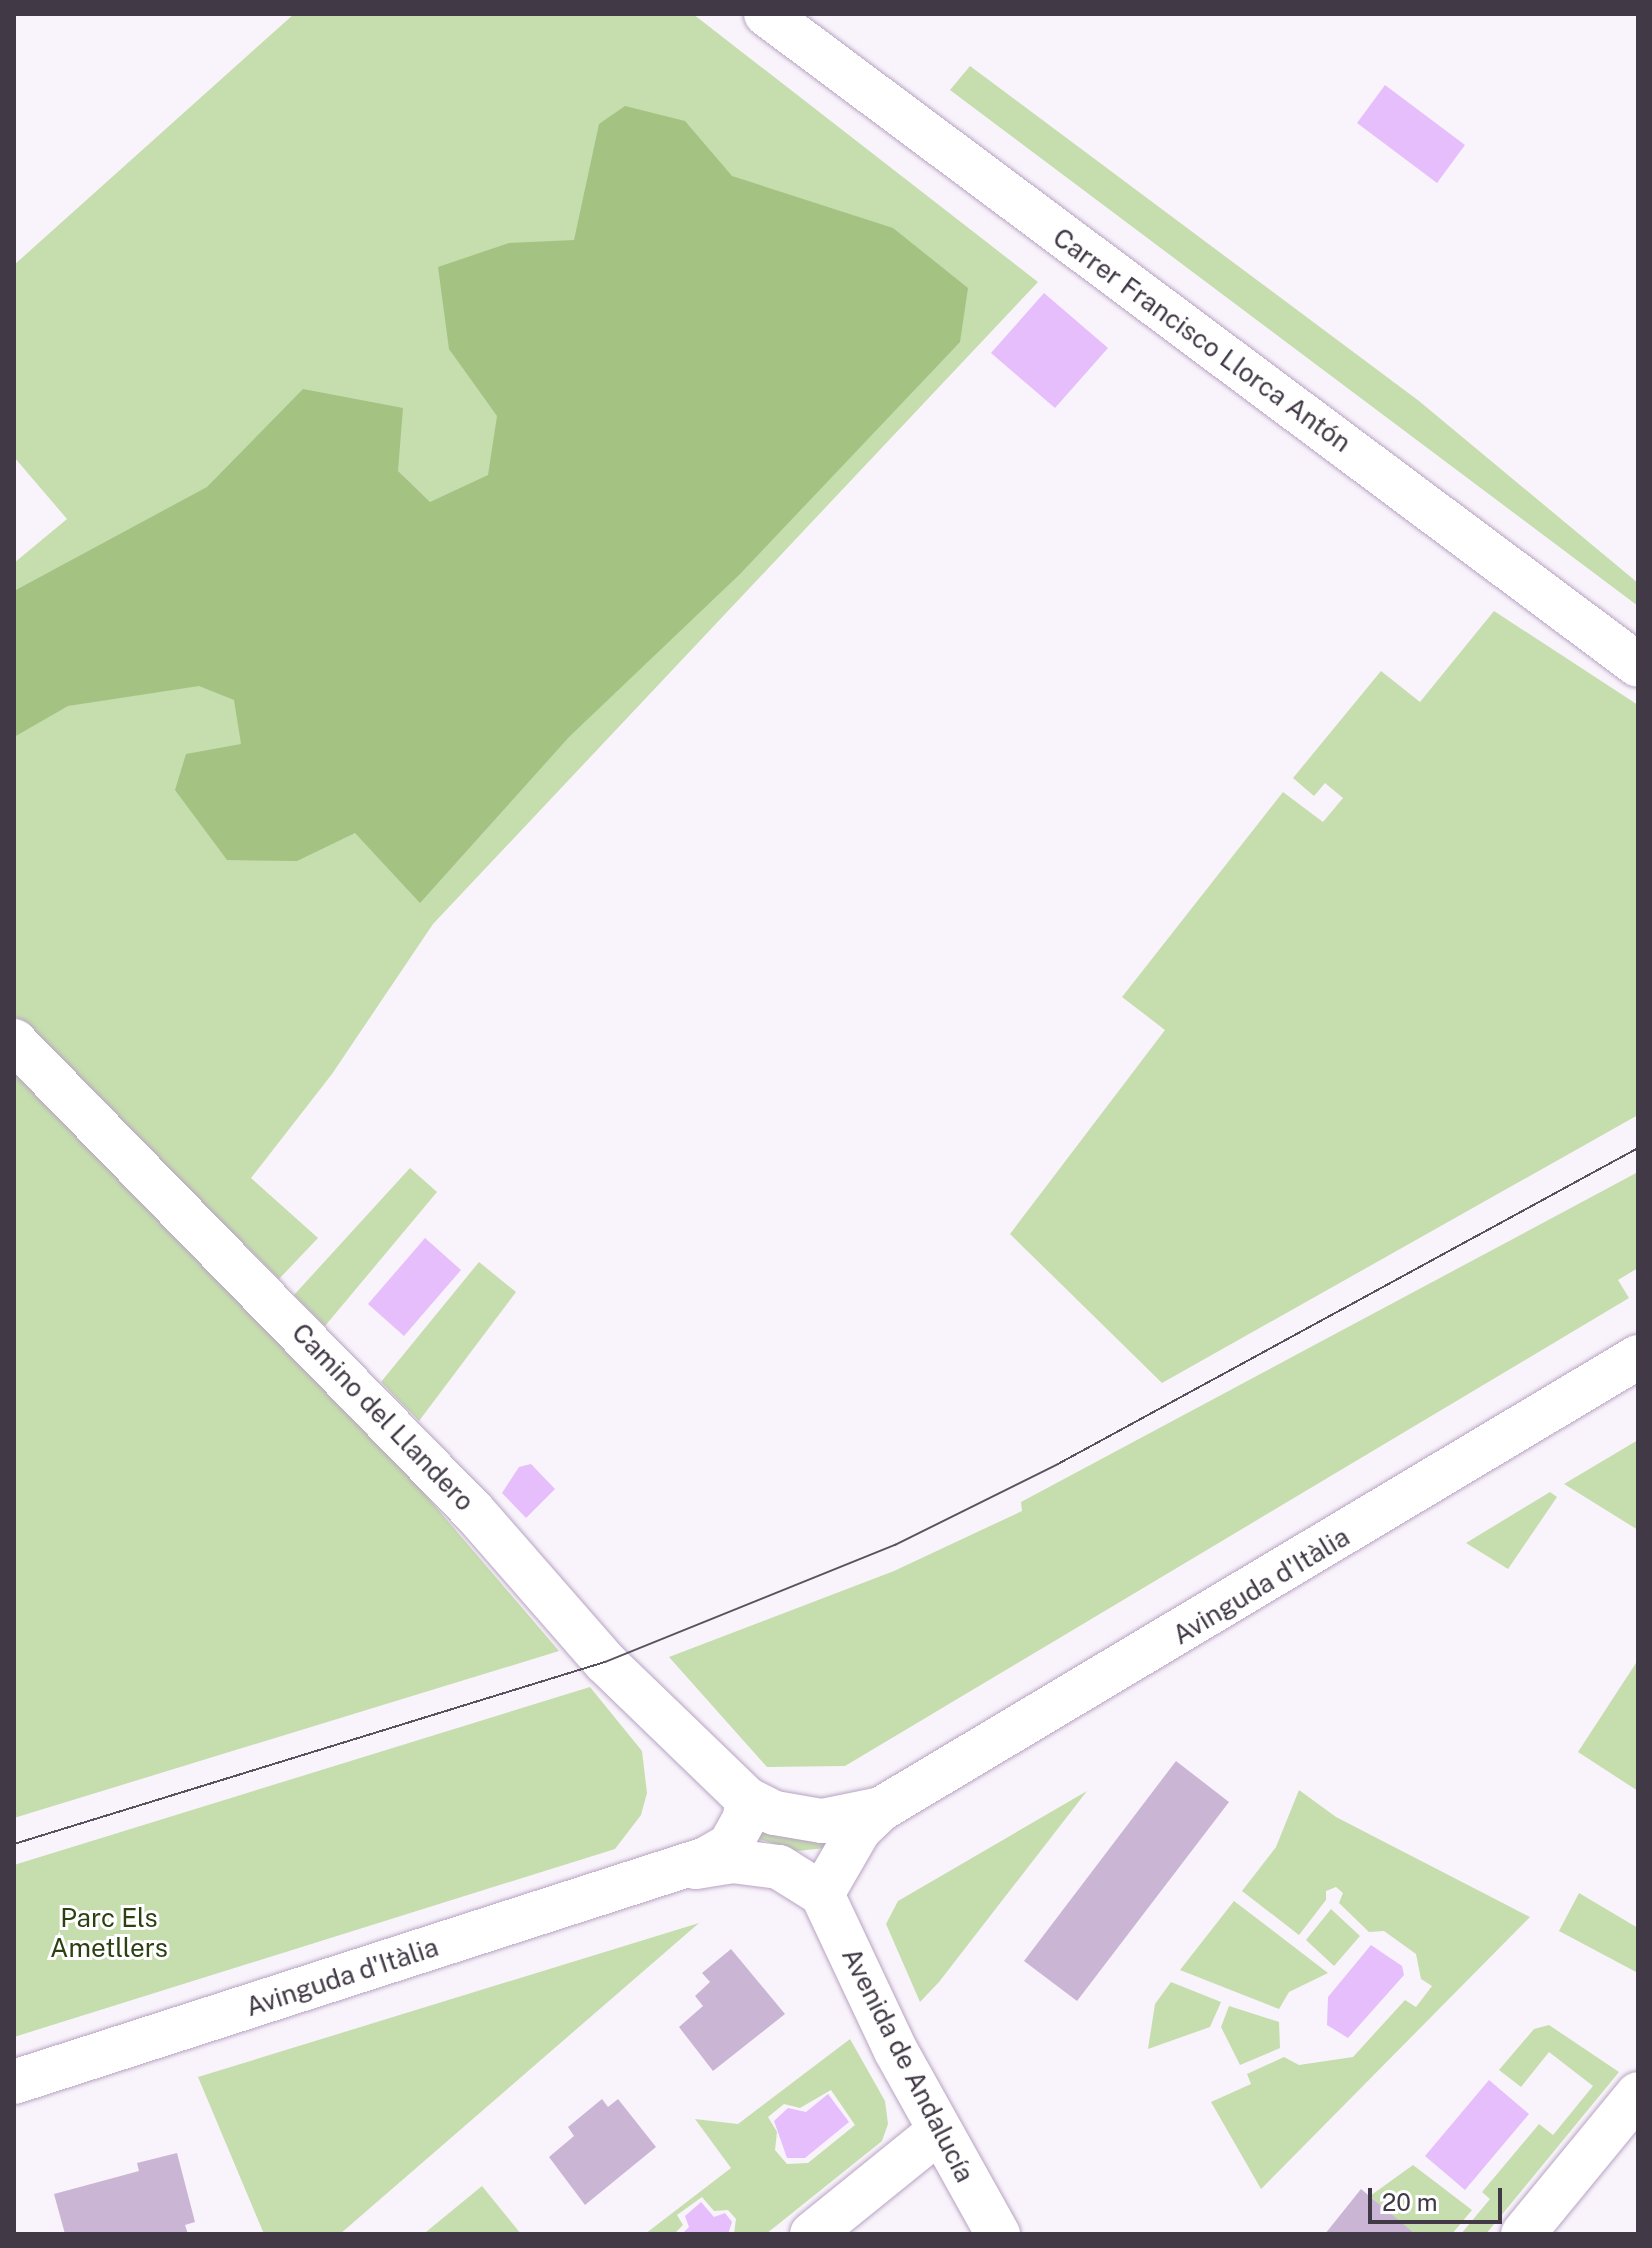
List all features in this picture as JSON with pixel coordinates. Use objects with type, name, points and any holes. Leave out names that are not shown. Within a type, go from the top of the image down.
[{"type":"street","name":"Carrer Francisco Llorca Antón","points":[[766,14],[1638,665]]},
{"type":"street","name":"Camino del Llandero","points":[[14,1041],[475,1513],[605,1662],[747,1799]]},
{"type":"street","name":"Avinguda d'Itàlia","points":[[881,1809],[1638,1357]]},
{"type":"street","points":[[670,1872],[730,1845],[745,1818],[747,1799],[775,1813],[822,1821],[881,1809]]},
{"type":"street","points":[[670,1872],[732,1861],[779,1867],[822,1894],[859,1830],[881,1809]]},
{"type":"street","name":"Avinguda d'Itàlia","points":[[14,2082],[670,1872]]},
{"type":"street","name":"Avenida de Andalucía","points":[[822,1894],[939,2131],[998,2234]]},
{"type":"street","points":[[1523,2234],[1638,2094]]},
{"type":"street","points":[[812,2234],[939,2131]]},
{"type":"green space","points":[[294,14],[693,14],[1038,282],[433,924],[332,1074],[251,1178],[318,1238],[279,1279],[14,1015],[14,563],[67,519],[14,457],[14,265]]},
{"type":"green space","points":[[970,66],[1419,401],[1638,583],[1638,606],[950,90]]},
{"type":"green space","points":[[625,106],[685,121],[732,176],[893,228],[968,288],[960,342],[739,575],[569,737],[420,903],[355,833],[297,861],[227,860],[175,790],[186,754],[241,744],[234,700],[199,686],[68,706],[14,737],[14,591],[207,487],[303,389],[403,408],[398,471],[430,502],[488,475],[497,416],[449,349],[438,267],[509,243],[574,240],[599,124]]},
{"type":"green space","points":[[1494,611],[1638,705],[1638,1115],[1162,1383],[1010,1234],[1165,1030],[1122,997],[1283,792],[1323,822],[1343,798],[1325,783],[1314,796],[1293,778],[1381,671],[1420,702]]},
{"type":"green space","points":[[14,1064],[329,1382],[559,1651],[14,1818]]},
{"type":"green space","points":[[410,1168],[437,1192],[325,1326],[294,1295]]},
{"type":"green space","points":[[1638,1172],[1638,1268],[1618,1280],[1629,1298],[845,1766],[767,1767],[669,1657],[894,1571],[1022,1511],[1021,1502]]},
{"type":"green space","points":[[479,1262],[516,1292],[419,1421],[381,1382]]},
{"type":"green space","points":[[1638,1440],[1638,1530],[1564,1484]]},
{"type":"green space","points":[[1550,1492],[1557,1497],[1508,1569],[1466,1543]]},
{"type":"green space","points":[[1638,1664],[1638,1791],[1578,1752]]},
{"type":"green space","name":"Parc Els Ametllers","points":[[590,1687],[642,1751],[647,1793],[641,1815],[615,1849],[14,2037],[14,1865]]},
{"type":"green space","points":[[1299,1790],[1336,1817],[1530,1917],[1261,2189],[1211,2102],[1251,2084],[1247,2074],[1284,2057],[1299,2065],[1353,2057],[1405,2000],[1416,2007],[1432,1986],[1421,1979],[1416,1954],[1384,1931],[1369,1932],[1339,1903],[1343,1893],[1336,1887],[1326,1891],[1326,1900],[1299,1935],[1242,1891],[1276,1847]]},
{"type":"green space","points":[[1087,1791],[939,1982],[920,2002],[886,1924],[898,1901]]},
{"type":"green space","points":[[749,1825],[804,1830],[835,1847],[797,1851],[756,1838]]},
{"type":"green space","points":[[1579,1893],[1638,1928],[1638,1973],[1559,1931]]},
{"type":"green space","points":[[1234,1901],[1328,1973],[1289,1992],[1279,2009],[1180,1970]]},
{"type":"green space","points":[[1331,1909],[1360,1936],[1334,1966],[1306,1940]]},
{"type":"green space","points":[[699,1923],[340,2234],[264,2234],[198,2077]]},
{"type":"green space","points":[[1171,1982],[1221,2002],[1210,2027],[1148,2049],[1155,2004]]},
{"type":"green space","points":[[1229,2006],[1279,2022],[1280,2048],[1240,2065],[1221,2027]]},
{"type":"green space","points":[[1549,2025],[1619,2072],[1486,2234],[1461,2234],[1490,2199],[1482,2192],[1539,2124],[1553,2135],[1593,2086],[1549,2052],[1521,2087],[1499,2070],[1534,2029]]},
{"type":"green space","points":[[850,2039],[885,2101],[888,2124],[882,2141],[766,2234],[734,2234],[736,2219],[728,2210],[714,2211],[702,2197],[677,2215],[683,2225],[674,2234],[645,2234],[731,2168],[695,2119],[738,2124]],"holes":[[[831,2090],[855,2125],[808,2163],[787,2164],[775,2150],[777,2132],[768,2117],[784,2104],[800,2108]]]},
{"type":"green space","points":[[1413,2165],[1472,2210],[1452,2234],[1412,2234],[1370,2196]]},
{"type":"green space","points":[[482,2186],[521,2234],[427,2234],[426,2232]]},
{"type":"shaded area","points":[[1385,85],[1465,145],[1437,183],[1357,123]]},
{"type":"shaded area","points":[[1044,293],[1108,348],[1055,408],[991,353]]},
{"type":"shaded area","points":[[425,1238],[461,1270],[404,1336],[368,1304]]},
{"type":"shaded area","points":[[531,1464],[555,1489],[526,1518],[502,1493],[519,1467]]},
{"type":"shaded area","points":[[1371,1945],[1402,1966],[1404,1975],[1348,2038],[1327,2025],[1328,1997]]},
{"type":"shaded area","points":[[1489,2080],[1529,2114],[1465,2190],[1425,2156]]},
{"type":"shaded area","points":[[828,2094],[849,2122],[805,2158],[787,2158],[774,2121],[788,2108],[806,2112]]},
{"type":"shaded area","points":[[701,2202],[714,2217],[725,2213],[732,2222],[728,2234],[682,2234],[689,2227],[685,2216]]},
{"type":"building","points":[[1176,1761],[1229,1802],[1077,2001],[1024,1961]]},
{"type":"building","points":[[731,1949],[785,2014],[713,2071],[679,2027],[703,2006],[695,1996],[710,1982],[702,1973]]},
{"type":"building","points":[[602,2099],[608,2107],[618,2099],[656,2147],[585,2205],[549,2157],[574,2136],[568,2127]]},
{"type":"building","points":[[177,2153],[195,2222],[185,2225],[188,2234],[65,2234],[54,2194],[139,2171],[137,2163]]},
{"type":"building","points":[[1361,2189],[1415,2234],[1325,2234]]},
{"type":"tram line","points":[[14,1844],[605,1662],[895,1545],[1058,1464],[1638,1148]]}]
